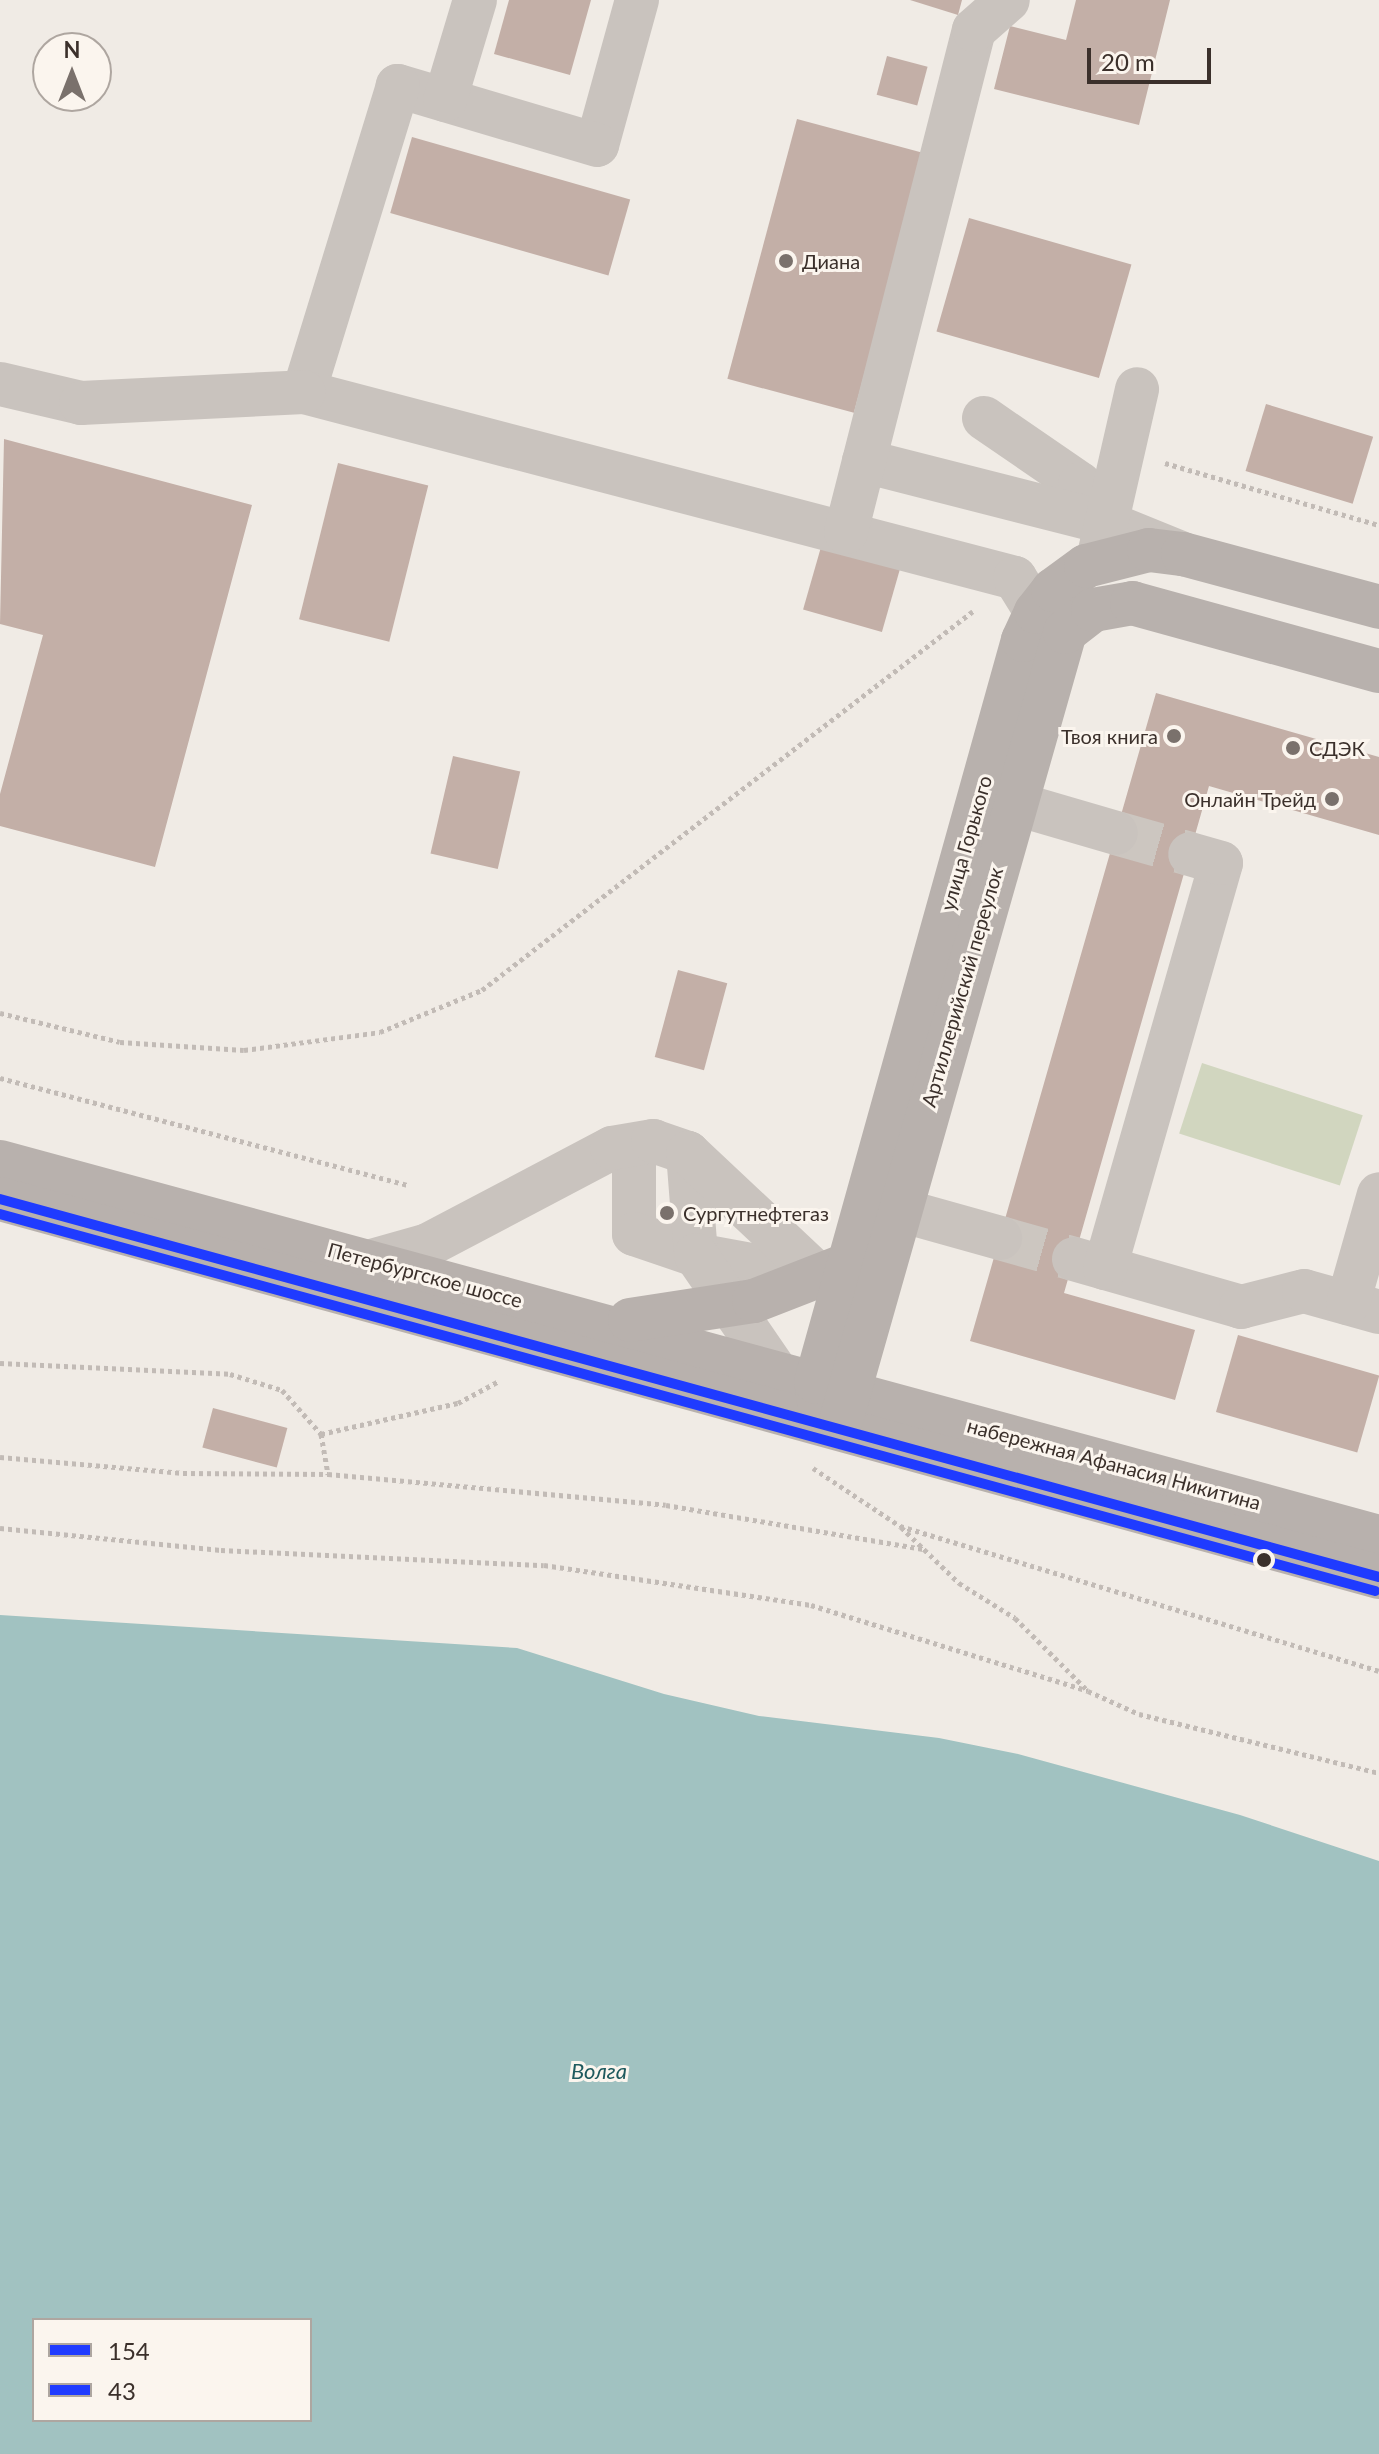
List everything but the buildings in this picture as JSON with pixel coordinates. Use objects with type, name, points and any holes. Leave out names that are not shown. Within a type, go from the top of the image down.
[{"type":"main road","points":[[1102,541],[1131,551],[1183,554],[1379,607]]},
{"type":"main road","points":[[1046,615],[1112,603],[1142,605],[1379,671]]},
{"type":"main road","name":"Артиллерийский переулок","points":[[835,1400],[900,1210],[1013,803],[1046,615]]},
{"type":"main road","name":"улица Горького","points":[[835,1400],[835,1271],[1023,640],[1046,615]]},
{"type":"main road","name":"Петербургское шоссе","points":[[0,1162],[775,1370],[835,1400]]},
{"type":"main road","name":"Петербургское шоссе","points":[[0,1199],[835,1400]]},
{"type":"main road","points":[[596,1321],[731,1306],[835,1271]]},
{"type":"main road","name":"набережная Афанасия Никитина","points":[[835,1400],[1379,1537]]},
{"type":"main road","name":"набережная Афанасия Никитина","points":[[835,1400],[1379,1577]]},
{"type":"lane","points":[[445,100],[475,0]]},
{"type":"lane","points":[[304,392],[398,86],[597,145],[637,0]]},
{"type":"lane","points":[[846,532],[974,30],[1008,0]]},
{"type":"lane","points":[[0,384],[81,403],[304,392],[846,532],[1046,615],[1102,541],[1137,389]]},
{"type":"lane","points":[[984,418],[1080,484],[1102,541]]},
{"type":"lane","points":[[864,461],[1102,541]]},
{"type":"lane","points":[[1013,803],[1116,833]]},
{"type":"lane","points":[[1190,854],[1221,863],[1089,1263],[1241,1307],[1304,1291],[1363,1308],[1379,1194]]},
{"type":"lane","points":[[372,1261],[428,1245],[612,1148],[653,1141],[688,1153],[835,1271]]},
{"type":"lane","points":[[634,1145],[634,1234],[696,1255],[835,1271]]},
{"type":"lane","points":[[688,1153],[696,1255],[775,1370]]},
{"type":"lane","points":[[900,1210],[1000,1238]]},
{"type":"path","points":[[1123,451],[1379,525]]},
{"type":"path","points":[[0,1013],[120,1042],[244,1050],[380,1032],[482,990],[1046,615]]},
{"type":"path","points":[[0,1078],[407,1185]]},
{"type":"path","points":[[0,1363],[230,1374],[282,1390],[321,1434],[328,1474]]},
{"type":"path","points":[[321,1434],[458,1403],[508,1377]]},
{"type":"path","points":[[0,1457],[183,1473],[328,1474],[666,1505],[923,1549]]},
{"type":"path","points":[[802,1461],[900,1526],[959,1583],[1015,1618],[1088,1691]]},
{"type":"path","points":[[900,1526],[1379,1671]]},
{"type":"path","points":[[0,1528],[221,1550],[544,1565],[795,1602],[1088,1691],[1139,1714],[1379,1773]]},
{"type":"green space","points":[[1202,1063],[1363,1115],[1340,1186],[1179,1133]]},
{"type":"water","name":"Волга","points":[[0,1615],[517,1648],[664,1694],[759,1716],[939,1738],[1018,1754],[1240,1815],[1379,1861],[1379,2454],[0,2454]]},
{"type":"tunnel","points":[[1116,833],[1190,854]]},
{"type":"tunnel","points":[[1000,1238],[1074,1259]]},
{"type":"transit line","name":"154","points":[[0,1199],[1379,1577]]},
{"type":"transit line","name":"43","points":[[0,1214],[1375,1591]]},
{"type":"place","name":"Диана","points":[[786,261]]},
{"type":"place","name":"Твоя книга","points":[[1174,736]]},
{"type":"place","name":"СДЭК","points":[[1293,748]]},
{"type":"place","name":"Онлайн Трейд","points":[[1332,799]]},
{"type":"place","name":"Сургутнефтегаз","points":[[667,1213]]}]
